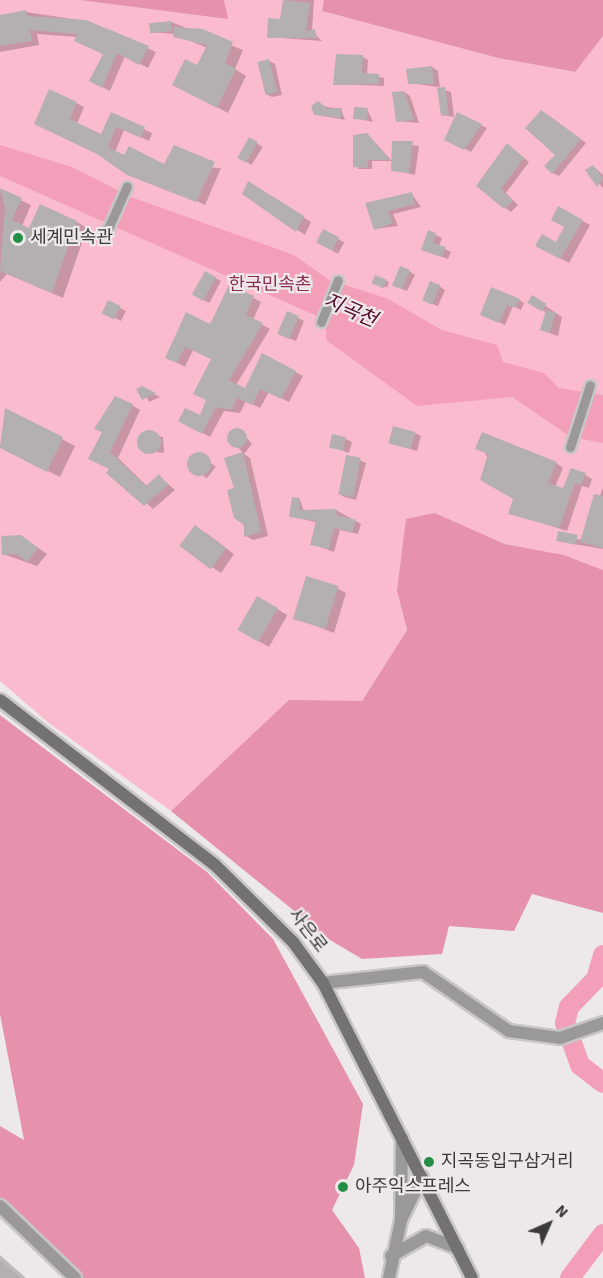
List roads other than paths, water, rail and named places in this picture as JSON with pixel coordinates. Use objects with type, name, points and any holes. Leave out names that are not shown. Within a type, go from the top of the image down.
[{"type":"main road","name":"사은로","points":[[0,700],[257,901],[323,983],[472,1278]]},
{"type":"street","points":[[106,233],[127,186]]},
{"type":"street","points":[[321,322],[339,280]]},
{"type":"street","points":[[570,447],[590,385]]},
{"type":"street","points":[[323,983],[423,972],[509,1032],[560,1038],[603,1023]]},
{"type":"street","points":[[401,1220],[402,1138]]},
{"type":"street","points":[[389,1278],[391,1256],[401,1220],[422,1177]]},
{"type":"street","points":[[0,1206],[75,1278]]},
{"type":"street","points":[[391,1256],[426,1236],[458,1248]]},
{"type":"water","points":[[0,145],[72,167],[131,197],[294,255],[329,280],[386,298],[442,330],[497,345],[503,362],[544,373],[559,388],[603,395],[603,443],[571,437],[512,397],[417,406],[326,340],[326,320],[0,176]]},
{"type":"waterway","name":"지곡천","points":[[603,955],[596,979],[569,1007],[565,1023],[580,1065],[603,1083]]},
{"type":"waterway","name":"지곡천","points":[[570,1278],[603,1234]]},
{"type":"place","name":"세계민속관","points":[[18,238]]},
{"type":"place","name":"지곡동입구삼거리","points":[[429,1162]]},
{"type":"place","name":"아주익스프레스","points":[[343,1187]]},
{"type":"park label","name":"한국민속촌","points":[[270,285]]}]
